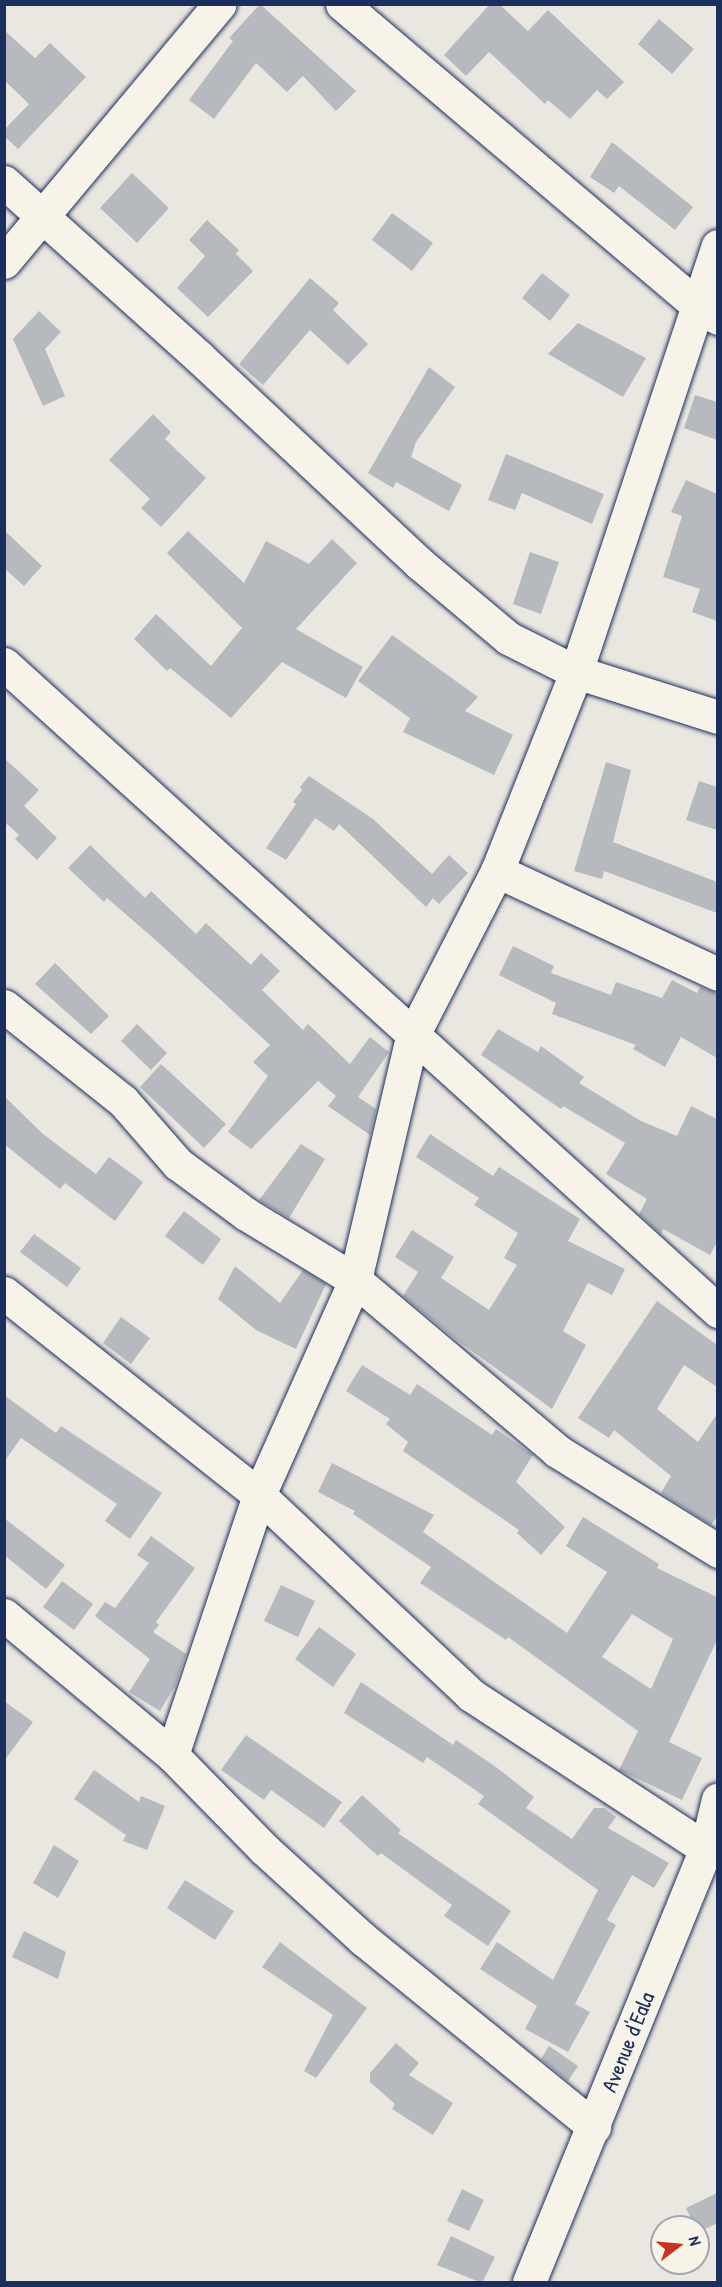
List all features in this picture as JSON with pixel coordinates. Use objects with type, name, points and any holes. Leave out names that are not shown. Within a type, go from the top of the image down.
[{"type":"street","points":[[4,262],[43,219],[220,4]]},
{"type":"street","points":[[342,4],[709,313]]},
{"type":"street","points":[[4,182],[200,358],[477,614],[508,638],[576,672],[717,717]]},
{"type":"street","points":[[172,1755],[259,1495],[355,1280],[412,1037],[498,871],[576,672],[709,313],[717,246]]},
{"type":"street","points":[[4,664],[412,1037],[717,1311]]},
{"type":"street","points":[[498,871],[717,974]]},
{"type":"street","points":[[4,1006],[123,1101],[178,1164],[246,1214],[355,1280],[557,1451],[717,1551]]},
{"type":"street","points":[[4,1293],[259,1495],[471,1695],[705,1849]]},
{"type":"street","points":[[4,1615],[172,1755],[264,1850],[363,1939],[594,2127]]},
{"type":"street","name":"Avenue d'Eala","points":[[529,2283],[705,1849],[717,1799]]},
{"type":"building","points":[[260,4],[356,91],[336,111],[303,76],[287,92],[256,63],[214,119],[189,100],[233,41],[229,38]]},
{"type":"building","points":[[490,4],[499,4],[528,31],[548,10],[624,82],[607,99],[597,90],[570,119],[548,100],[545,104],[489,52],[466,76],[444,55]]},
{"type":"building","points":[[659,19],[694,49],[672,74],[638,44]]},
{"type":"building","points":[[4,30],[35,58],[50,43],[86,77],[18,149],[4,136],[4,130],[29,104],[4,80]]},
{"type":"building","points":[[612,142],[693,207],[675,230],[619,186],[614,193],[590,177]]},
{"type":"building","points":[[132,173],[169,208],[137,243],[100,208]]},
{"type":"building","points":[[392,213],[433,243],[412,271],[372,240]]},
{"type":"building","points":[[207,220],[239,250],[236,254],[253,271],[208,317],[177,288],[205,256],[189,240]]},
{"type":"building","points":[[542,273],[570,295],[550,321],[522,298]]},
{"type":"building","points":[[310,278],[339,303],[333,310],[368,344],[348,365],[310,330],[263,385],[239,364]]},
{"type":"building","points":[[39,311],[61,332],[45,349],[65,396],[43,406],[13,339]]},
{"type":"building","points":[[578,323],[646,358],[623,397],[548,354]]},
{"type":"building","points":[[429,367],[455,387],[416,442],[411,457],[462,485],[449,511],[396,482],[393,488],[368,473]]},
{"type":"building","points":[[695,395],[717,402],[717,440],[684,428]]},
{"type":"building","points":[[153,414],[171,432],[165,439],[206,478],[161,527],[141,508],[150,499],[109,460]]},
{"type":"building","points":[[506,454],[604,494],[592,524],[522,493],[515,510],[488,500]]},
{"type":"building","points":[[686,480],[717,494],[717,621],[692,612],[700,589],[663,577],[682,516],[671,512]]},
{"type":"building","points":[[4,530],[42,566],[24,586],[4,568]]},
{"type":"building","points":[[188,531],[244,583],[266,541],[309,564],[332,539],[357,563],[296,629],[363,667],[346,698],[282,662],[231,718],[170,668],[167,671],[134,639],[156,614],[211,666],[242,628],[167,553]]},
{"type":"building","points":[[530,552],[559,562],[541,614],[513,604]]},
{"type":"building","points":[[392,635],[478,697],[465,711],[513,735],[494,775],[403,732],[410,718],[358,681]]},
{"type":"building","points":[[4,758],[39,790],[24,806],[57,838],[37,860],[15,839],[19,835],[7,824],[4,827]]},
{"type":"building","points":[[606,762],[631,770],[613,842],[717,882],[717,913],[604,871],[602,879],[574,871]]},
{"type":"building","points":[[309,776],[373,819],[432,874],[449,855],[468,873],[439,904],[433,898],[426,907],[339,824],[334,831],[315,818],[286,860],[266,848],[296,804],[293,802],[302,790],[300,787]]},
{"type":"building","points":[[699,781],[717,787],[717,830],[686,820]]},
{"type":"building","points":[[90,845],[145,898],[151,891],[196,934],[206,923],[251,965],[261,953],[280,971],[262,990],[303,1030],[308,1024],[350,1064],[370,1037],[389,1052],[358,1097],[376,1109],[370,1135],[328,1106],[336,1096],[318,1081],[251,1149],[228,1132],[268,1076],[253,1062],[270,1045],[160,944],[107,898],[104,902],[68,868]]},
{"type":"building","points":[[513,946],[554,966],[551,973],[611,995],[616,982],[662,998],[672,980],[697,993],[700,987],[717,994],[717,1058],[681,1037],[665,1067],[633,1049],[636,1045],[552,1014],[556,1003],[499,975]]},
{"type":"building","points":[[55,963],[109,1016],[91,1034],[35,984]]},
{"type":"building","points":[[137,1024],[167,1053],[151,1070],[121,1041]]},
{"type":"building","points":[[498,1029],[538,1052],[541,1046],[584,1077],[579,1083],[641,1121],[677,1136],[691,1106],[717,1119],[717,1242],[710,1255],[663,1229],[661,1234],[639,1214],[647,1199],[606,1174],[625,1143],[563,1106],[561,1109],[481,1055]]},
{"type":"building","points":[[161,1064],[226,1124],[204,1148],[140,1087]]},
{"type":"building","points":[[4,1096],[43,1134],[96,1174],[109,1157],[143,1182],[115,1221],[65,1183],[60,1189],[4,1144]]},
{"type":"building","points":[[430,1134],[493,1176],[499,1167],[580,1219],[568,1241],[625,1269],[612,1295],[588,1283],[563,1331],[586,1345],[552,1409],[454,1338],[403,1296],[418,1272],[395,1257],[412,1230],[454,1257],[441,1278],[489,1310],[517,1265],[504,1258],[518,1233],[474,1205],[479,1198],[416,1157]]},
{"type":"building","points":[[301,1144],[325,1159],[289,1218],[259,1200]]},
{"type":"building","points":[[184,1211],[221,1239],[203,1265],[165,1236]]},
{"type":"building","points":[[34,1234],[81,1268],[67,1287],[20,1252]]},
{"type":"building","points":[[235,1266],[280,1303],[303,1270],[326,1284],[296,1349],[256,1330],[218,1299]]},
{"type":"building","points":[[657,1301],[717,1345],[717,1387],[684,1365],[657,1409],[698,1442],[717,1414],[717,1517],[711,1525],[661,1493],[671,1476],[614,1430],[609,1438],[578,1418]]},
{"type":"building","points":[[121,1317],[150,1338],[131,1364],[103,1343]]},
{"type":"building","points":[[362,1365],[410,1395],[417,1384],[492,1435],[496,1429],[533,1455],[516,1482],[565,1527],[541,1555],[517,1533],[519,1530],[403,1451],[408,1442],[386,1424],[390,1419],[346,1391]]},
{"type":"building","points":[[4,1395],[56,1433],[61,1426],[162,1493],[130,1539],[105,1521],[117,1504],[21,1438],[4,1462]]},
{"type":"building","points":[[332,1463],[434,1515],[423,1532],[567,1633],[607,1572],[566,1546],[583,1517],[659,1564],[657,1568],[717,1597],[717,1640],[669,1742],[702,1758],[682,1800],[619,1770],[638,1731],[508,1637],[506,1640],[420,1583],[431,1567],[353,1514],[355,1511],[318,1492]],"holes":[[[632,1614],[673,1639],[651,1689],[602,1657]]]},
{"type":"building","points":[[4,1518],[65,1565],[46,1589],[4,1555]]},
{"type":"building","points":[[151,1536],[195,1568],[156,1622],[159,1625],[153,1632],[186,1654],[175,1686],[160,1711],[129,1692],[150,1659],[95,1616],[105,1602],[115,1608],[149,1563],[137,1555]]},
{"type":"building","points":[[62,1581],[93,1604],[74,1630],[43,1607]]},
{"type":"building","points":[[281,1585],[315,1601],[298,1637],[264,1621]]},
{"type":"building","points":[[319,1627],[356,1654],[333,1687],[295,1659]]},
{"type":"building","points":[[361,1682],[453,1745],[456,1740],[496,1767],[534,1797],[526,1808],[572,1839],[594,1808],[604,1808],[616,1817],[608,1828],[669,1863],[654,1888],[632,1875],[607,1920],[616,1925],[575,2004],[590,2012],[568,2052],[525,2029],[537,2006],[480,1969],[497,1942],[553,1980],[598,1890],[478,1804],[484,1796],[427,1757],[423,1763],[344,1713]]},
{"type":"building","points":[[4,1701],[33,1722],[4,1761]]},
{"type":"building","points":[[246,1735],[342,1802],[324,1828],[271,1790],[264,1800],[221,1770]]},
{"type":"building","points":[[94,1770],[139,1802],[141,1796],[165,1806],[147,1850],[123,1841],[126,1835],[74,1799]]},
{"type":"building","points":[[362,1795],[401,1830],[398,1833],[511,1911],[488,1946],[444,1916],[452,1905],[381,1853],[378,1856],[339,1821]]},
{"type":"building","points":[[54,1845],[79,1861],[58,1898],[33,1883]]},
{"type":"building","points":[[185,1880],[234,1911],[215,1940],[167,1908]]},
{"type":"building","points":[[24,1931],[66,1952],[58,1979],[12,1957]]},
{"type":"building","points":[[280,1942],[367,2008],[316,2078],[304,2071],[333,2015],[262,1967]]},
{"type":"building","points":[[396,2043],[419,2063],[409,2075],[453,2103],[433,2135],[392,2109],[395,2104],[370,2082],[370,2073]]},
{"type":"building","points":[[549,2046],[578,2066],[568,2081],[541,2059]]},
{"type":"building","points":[[462,2189],[484,2200],[469,2231],[447,2221]]},
{"type":"building","points":[[717,2193],[717,2223],[710,2227],[710,2215],[689,2215],[686,2208]]},
{"type":"building","points":[[451,2236],[495,2257],[482,2283],[437,2265]]}]
